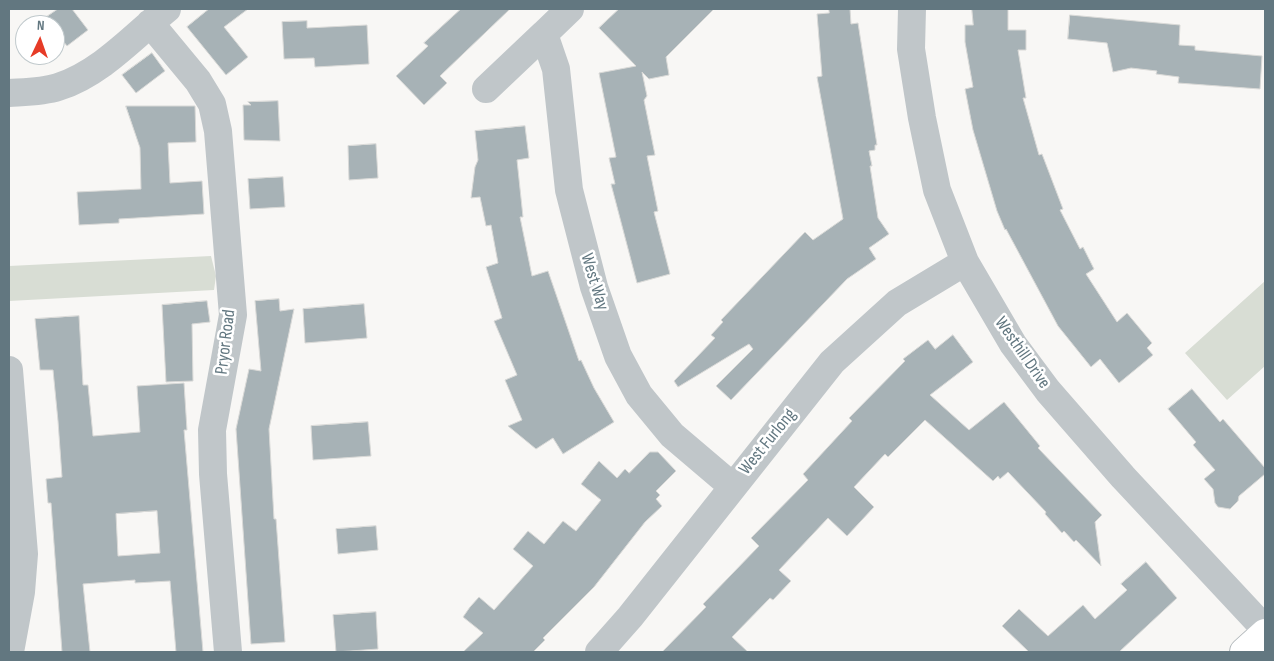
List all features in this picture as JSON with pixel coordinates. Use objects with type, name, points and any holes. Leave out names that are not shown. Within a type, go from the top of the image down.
[{"type":"main road","points":[[1244,652],[1265,633]]},
{"type":"street","points":[[486,88],[570,9]]},
{"type":"street","name":"Westhill Drive","points":[[912,9],[911,49],[937,190],[965,262],[1013,344],[1048,391],[1123,477],[1265,629]]},
{"type":"street","points":[[9,93],[58,88],[81,77],[104,62],[158,16]]},
{"type":"street","name":"Pryor Road","points":[[158,16],[212,104],[218,131],[233,315],[212,430],[213,474],[228,652]]},
{"type":"street","name":"West Way","points":[[544,34],[556,69],[569,190],[594,287],[618,356],[639,395],[672,435],[732,486]]},
{"type":"street","name":"West Furlong","points":[[599,652],[630,617],[832,362],[865,330],[897,303],[965,262]]},
{"type":"street","points":[[9,370],[24,554],[22,592],[10,652]]},
{"type":"shaded area","points":[[211,256],[216,276],[214,290],[9,301],[9,266]]},
{"type":"shaded area","points":[[1265,281],[1265,366],[1227,400],[1185,353]]},
{"type":"building","points":[[58,9],[72,9],[88,30],[67,46],[65,44],[65,15],[49,15]]},
{"type":"building","points":[[209,9],[248,9],[224,27],[248,57],[226,75],[187,27]]},
{"type":"building","points":[[461,9],[510,9],[440,76],[447,83],[424,105],[396,76],[428,46],[424,43]]},
{"type":"building","points":[[619,9],[714,9],[666,57],[669,75],[649,79],[642,72],[647,96],[644,100],[655,155],[647,156],[658,211],[654,212],[670,274],[637,283],[611,184],[615,184],[609,158],[616,157],[599,73],[636,66],[599,28]]},
{"type":"building","points":[[829,9],[850,9],[851,24],[858,23],[877,145],[875,145],[875,150],[869,151],[872,166],[870,166],[878,218],[889,234],[869,248],[876,259],[847,279],[731,400],[716,386],[753,349],[749,344],[678,387],[674,381],[715,338],[711,335],[723,322],[721,320],[805,232],[813,240],[843,219],[817,77],[822,76],[817,14],[829,13]]},
{"type":"building","points":[[972,9],[1008,9],[1008,30],[1026,30],[1026,50],[1018,50],[1026,98],[1023,98],[1039,155],[1042,154],[1063,209],[1060,210],[1080,249],[1083,247],[1094,269],[1086,274],[1117,322],[1127,313],[1152,343],[1147,348],[1153,355],[1119,383],[1100,359],[1091,367],[1058,326],[1005,230],[997,211],[973,130],[965,89],[973,87],[965,42],[965,25],[973,25]]},
{"type":"building","points":[[1070,15],[1180,25],[1179,45],[1195,46],[1195,50],[1262,56],[1260,89],[1178,83],[1179,77],[1156,74],[1157,71],[1131,68],[1113,72],[1107,43],[1068,39]]},
{"type":"building","points":[[307,21],[307,28],[367,25],[369,64],[315,67],[314,58],[284,59],[282,22]]},
{"type":"building","points":[[152,53],[165,71],[136,93],[122,75]]},
{"type":"building","points":[[278,101],[280,141],[244,140],[243,105],[251,105],[248,102]]},
{"type":"building","points":[[126,106],[195,106],[196,142],[168,143],[170,183],[202,181],[204,214],[119,219],[119,223],[79,225],[77,192],[141,189],[140,148]]},
{"type":"building","points":[[525,126],[529,158],[517,160],[523,217],[520,217],[532,276],[548,271],[579,361],[581,360],[594,388],[614,422],[563,454],[553,438],[536,449],[508,426],[522,420],[505,380],[517,375],[494,321],[502,318],[486,267],[498,263],[491,225],[486,226],[480,197],[471,198],[475,167],[478,160],[475,131]]},
{"type":"building","points":[[376,144],[378,178],[349,180],[348,146]]},
{"type":"building","points":[[283,177],[285,207],[250,209],[248,179]]},
{"type":"building","points":[[279,299],[280,311],[294,309],[269,429],[274,519],[276,519],[285,642],[251,644],[236,429],[249,369],[261,371],[255,301]]},
{"type":"building","points":[[207,301],[210,322],[192,324],[193,381],[166,382],[162,305]]},
{"type":"building","points":[[364,304],[367,338],[305,343],[303,309]]},
{"type":"building","points":[[79,316],[83,385],[88,385],[93,436],[140,432],[137,386],[184,383],[187,430],[184,430],[203,652],[176,652],[170,581],[135,583],[135,580],[83,584],[90,652],[62,652],[51,503],[48,503],[46,479],[62,477],[58,421],[53,370],[40,370],[35,319]],"holes":[[[157,511],[160,553],[118,556],[116,514]]]},
{"type":"building","points":[[953,335],[973,362],[930,395],[969,430],[1004,402],[1040,446],[1038,448],[1102,515],[1095,522],[1101,566],[1076,540],[1074,542],[1064,531],[1062,533],[1045,514],[1046,512],[1008,472],[1000,479],[998,476],[993,481],[925,420],[888,457],[885,454],[854,487],[874,507],[847,536],[828,518],[779,570],[791,581],[773,600],[770,598],[732,637],[748,652],[662,652],[706,607],[703,604],[759,546],[751,538],[808,480],[803,474],[852,421],[849,418],[905,361],[903,359],[928,340],[935,349]]},
{"type":"building","points":[[1192,389],[1220,422],[1223,419],[1265,468],[1265,474],[1239,496],[1238,501],[1230,509],[1218,507],[1215,503],[1213,489],[1204,479],[1215,470],[1193,445],[1196,442],[1168,409]]},
{"type":"building","points":[[368,422],[371,456],[313,460],[311,426]]},
{"type":"building","points":[[650,452],[658,452],[676,471],[656,491],[660,495],[656,499],[662,506],[645,522],[594,587],[543,638],[545,640],[533,652],[463,652],[483,633],[463,617],[470,607],[479,597],[494,610],[533,566],[513,549],[528,531],[544,544],[563,521],[576,531],[601,500],[581,484],[599,461],[617,478],[625,469],[629,473]]},
{"type":"building","points":[[376,526],[378,550],[338,554],[336,529]]},
{"type":"building","points":[[1146,562],[1177,598],[1119,652],[1029,652],[1002,626],[1019,609],[1048,636],[1083,605],[1095,619],[1127,590],[1121,584]]},
{"type":"building","points":[[376,612],[378,649],[336,652],[333,615]]}]
